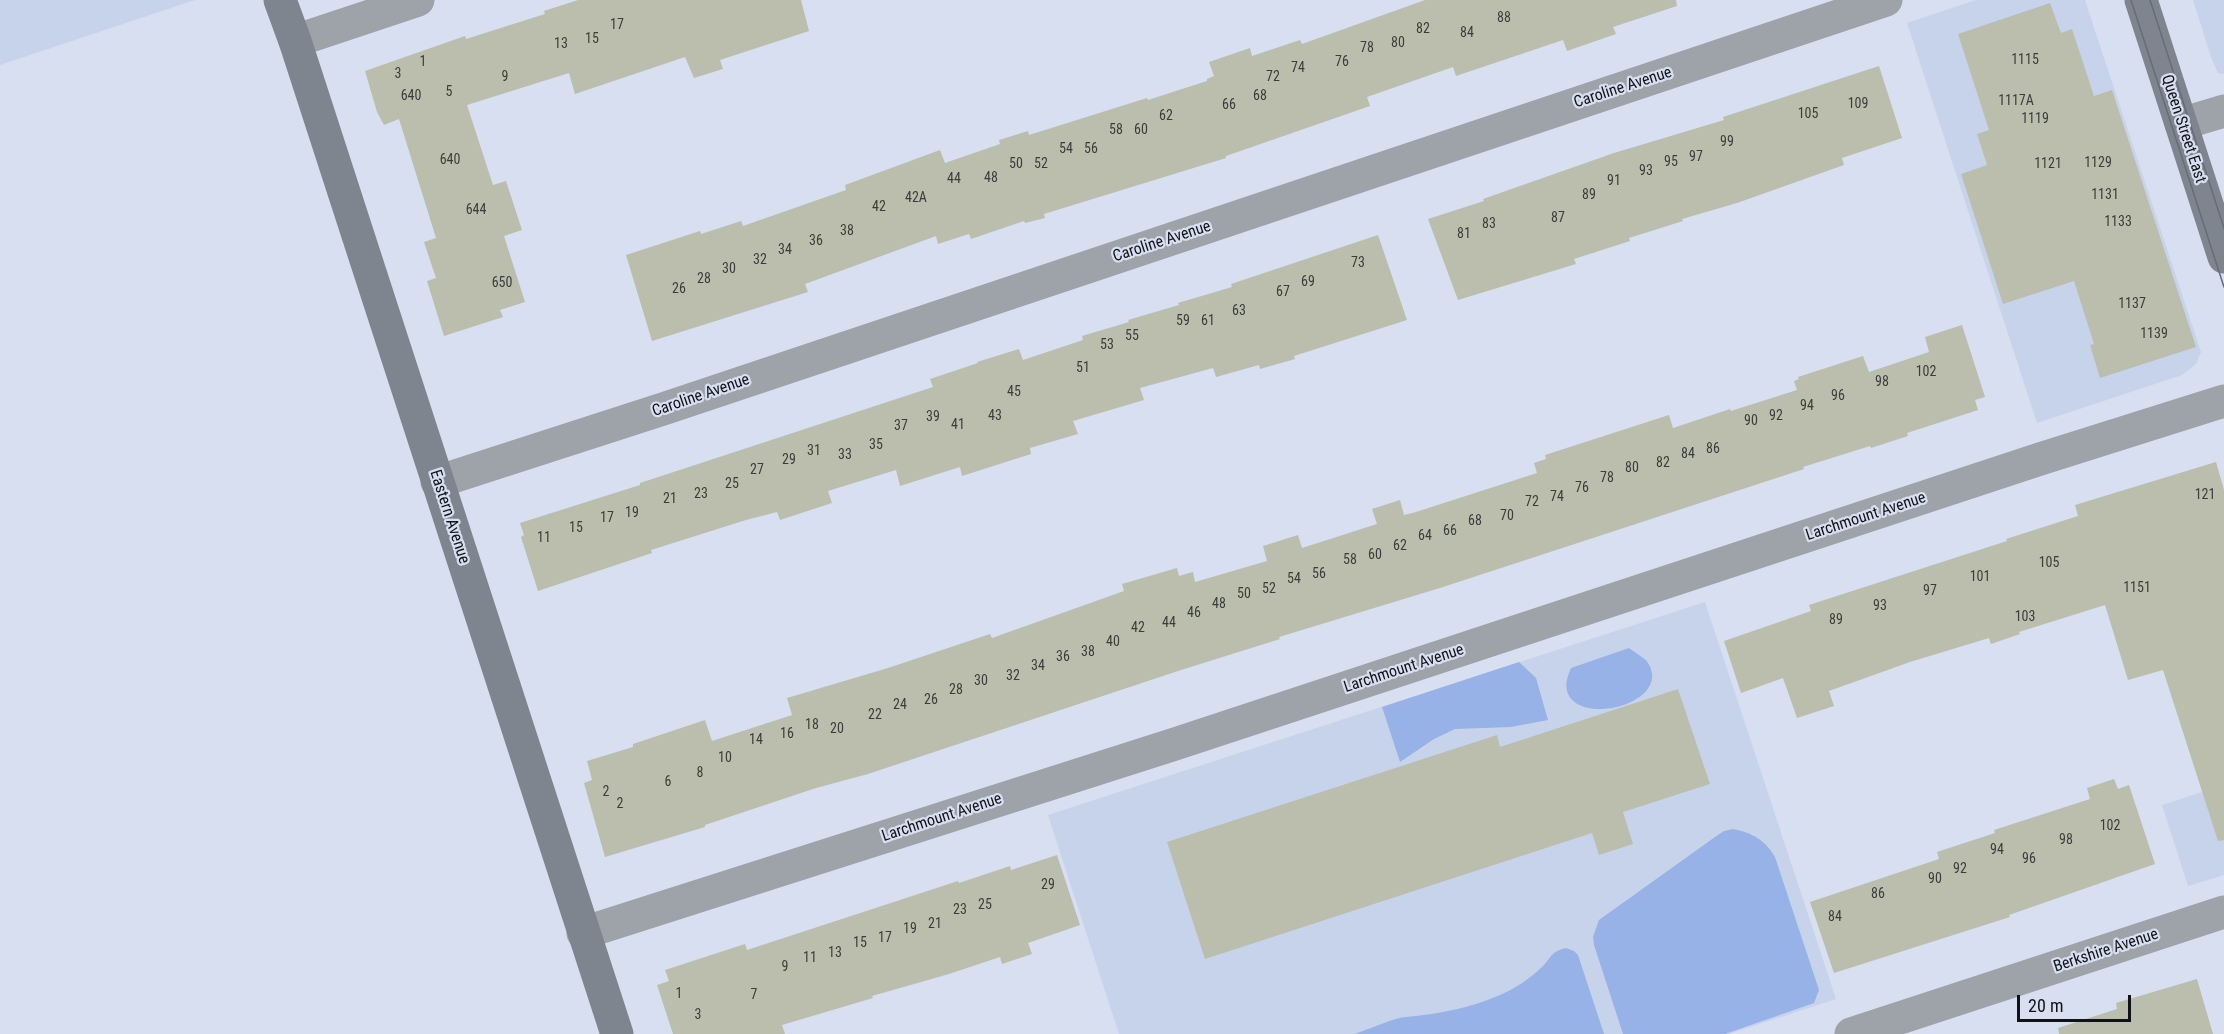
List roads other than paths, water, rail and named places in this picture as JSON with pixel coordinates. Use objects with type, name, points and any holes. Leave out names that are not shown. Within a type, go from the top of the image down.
[{"type":"main road","name":"Eastern Avenue","points":[[280,0],[296,41],[617,1034]]},
{"type":"main road","name":"Queen Street East","points":[[2141,0],[2224,258]]},
{"type":"street","points":[[296,41],[418,0]]},
{"type":"street","name":"Caroline Avenue","points":[[437,482],[655,412],[1886,0]]},
{"type":"street","points":[[2181,123],[2224,111]]},
{"type":"street","name":"Larchmount Avenue","points":[[583,933],[1175,744],[2040,459],[2224,401]]},
{"type":"street","name":"Berkshire Avenue","points":[[1851,1034],[2224,912]]},
{"type":"tram line","points":[[2131,0],[2224,287]]},
{"type":"tram line","points":[[2150,0],[2224,228]]}]
